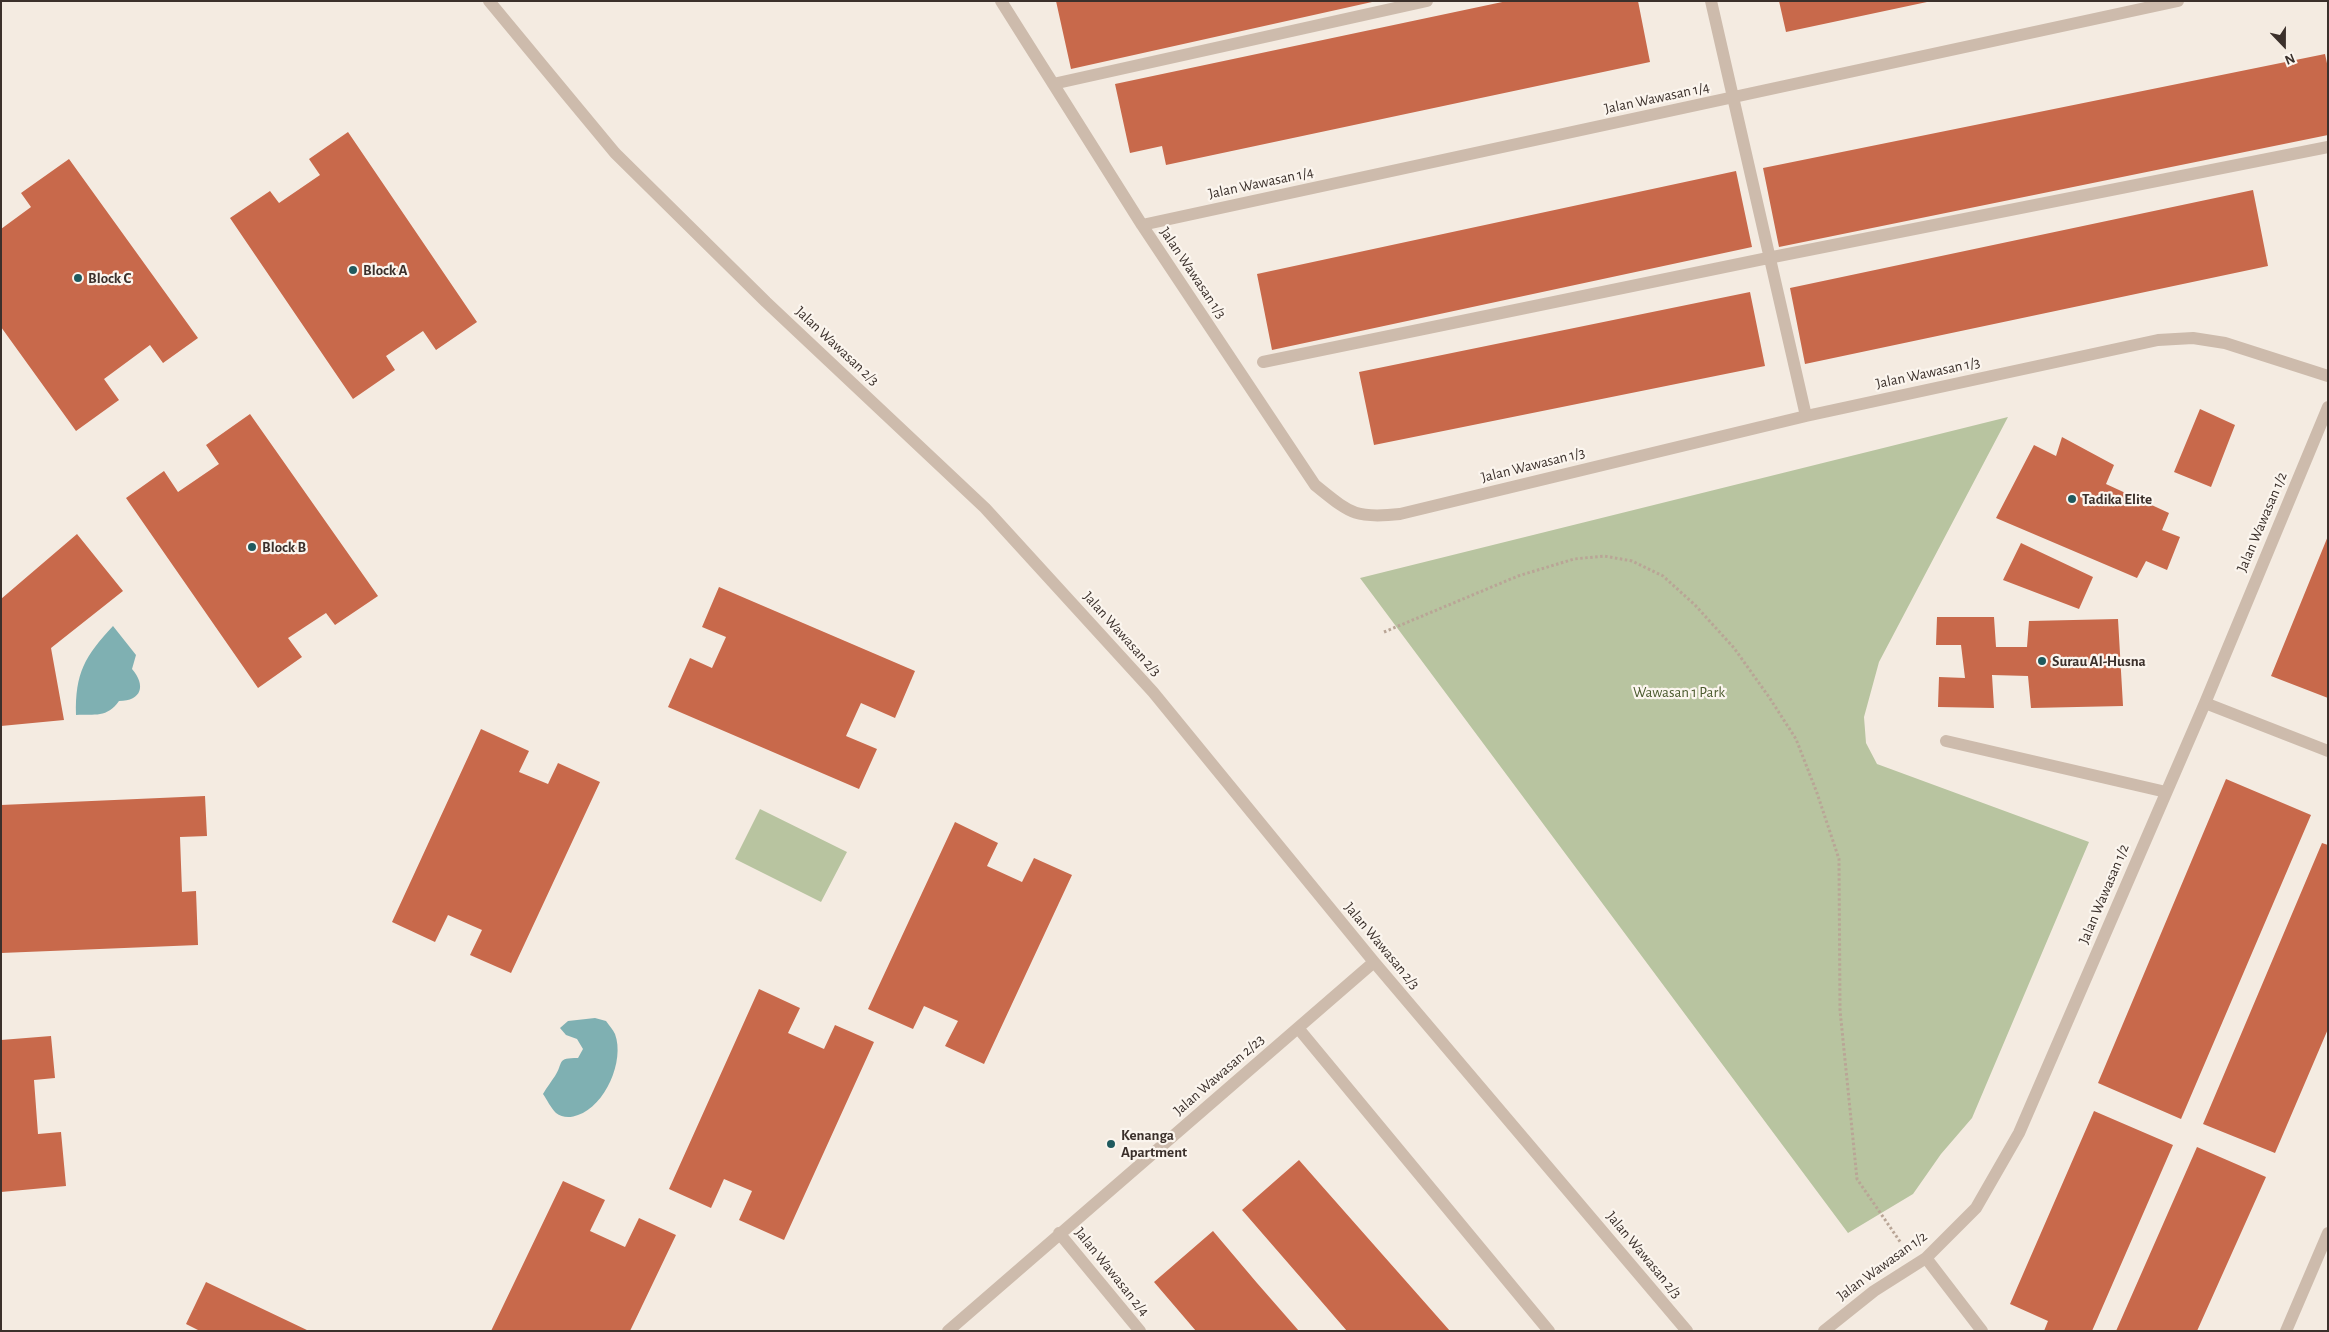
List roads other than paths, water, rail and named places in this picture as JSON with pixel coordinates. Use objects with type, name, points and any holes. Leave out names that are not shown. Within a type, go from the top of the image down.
[{"type":"street","name":"Jalan Wawasan 2/3","points":[[489,1],[615,153],[766,302],[986,508],[1153,692],[1374,962],[1687,1331]]},
{"type":"street","name":"Jalan Wawasan 1/3","points":[[1001,1],[1142,225],[1315,485],[1351,512],[1372,517],[1400,514],[1806,416],[2158,340],[2193,338],[2225,343],[2328,376]]},
{"type":"street","points":[[1053,84],[1426,1]]},
{"type":"street","points":[[1711,1],[1768,258],[1806,416]]},
{"type":"street","name":"Jalan Wawasan 1/4","points":[[1142,225],[2178,1]]},
{"type":"street","points":[[1263,362],[1768,258],[2328,147]]},
{"type":"street","name":"Jalan Wawasan 1/2","points":[[1824,1331],[1874,1291],[1920,1262],[1976,1208],[2019,1133],[2205,703],[2328,407]]},
{"type":"street","points":[[2205,703],[2328,751]]},
{"type":"street","points":[[1946,740],[2166,792]]},
{"type":"street","name":"Jalan Wawasan 2/23","points":[[948,1331],[1374,962]]},
{"type":"street","points":[[1298,1028],[1550,1331]]},
{"type":"street","name":"Jalan Wawasan 2/4","points":[[1059,1233],[1140,1331]]},
{"type":"street","points":[[2286,1331],[2328,1234]]},
{"type":"street","points":[[1920,1262],[1982,1331]]},
{"type":"water","points":[[113,626],[136,655],[132,669],[139,681],[139,691],[133,698],[119,701],[105,713],[76,715],[77,688],[84,666],[95,647]]},
{"type":"water","points":[[595,1018],[606,1021],[615,1034],[617,1057],[615,1069],[604,1093],[588,1110],[572,1117],[561,1116],[554,1111],[543,1094],[563,1060],[578,1058],[583,1049],[577,1039],[566,1035],[560,1028],[568,1021]]},
{"type":"place","name":"Block A","points":[[353,270]]},
{"type":"place","name":"Block C","points":[[78,278]]},
{"type":"place","name":"Tadika Elite","points":[[2072,499]]},
{"type":"place","name":"Block B","points":[[252,547]]},
{"type":"place","name":"Surau Al-Husna","points":[[2042,661]]},
{"type":"place","name":"Kenanga Apartment","points":[[1111,1144]]},
{"type":"park label","name":"Wawasan 1 Park","points":[[1679,692]]}]
